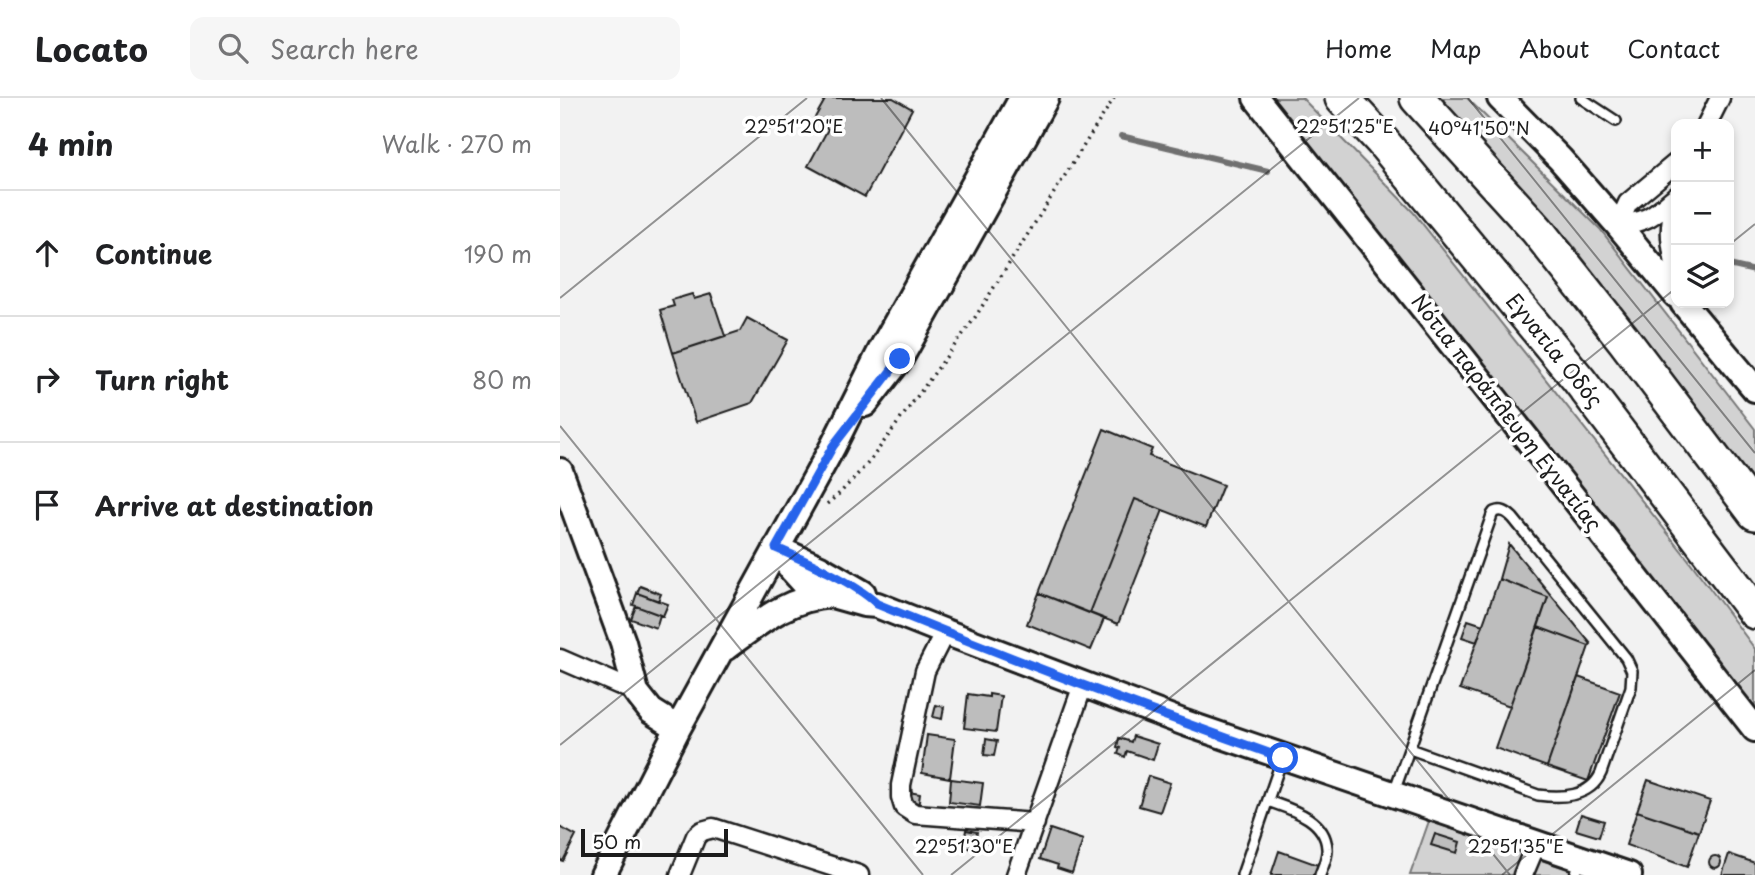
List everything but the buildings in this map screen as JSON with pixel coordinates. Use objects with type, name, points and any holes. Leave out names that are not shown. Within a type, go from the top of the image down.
[{"type":"highway","name":"Εγνατία Οδός","points":[[1342,98],[1390,150],[1579,380],[1755,612]]},
{"type":"highway","points":[[1418,98],[1537,230],[1755,513]]},
{"type":"street","points":[[603,875],[678,728],[833,446],[882,348],[1022,98]]},
{"type":"street","points":[[833,446],[900,359],[1046,98]]},
{"type":"street","name":"Νότια παράπλευρη Εγνατίας","points":[[1256,98],[1755,729]]},
{"type":"street","points":[[1500,98],[1560,159],[1671,289]]},
{"type":"street","points":[[1710,119],[1720,98]]},
{"type":"street","points":[[1618,225],[1628,203],[1671,167]]},
{"type":"street","points":[[1618,225],[1647,219],[1671,201]]},
{"type":"street","points":[[1671,219],[1671,245]]},
{"type":"street","points":[[1691,309],[1755,389]]},
{"type":"street","points":[[560,471],[623,642],[636,692],[651,711],[678,728]]},
{"type":"street","points":[[776,548],[803,582],[832,594],[864,604],[877,604],[1083,685],[1283,758],[1537,842],[1579,867],[1629,875]]},
{"type":"street","points":[[776,548],[820,568],[870,597],[877,604]]},
{"type":"street","points":[[721,650],[787,606],[811,597],[832,594]]},
{"type":"street","points":[[945,632],[925,671],[901,785],[904,807],[915,814],[1035,823]]},
{"type":"street","points":[[560,659],[636,692]]},
{"type":"street","points":[[1016,875],[1083,685]]},
{"type":"street","points":[[680,875],[696,836],[713,828],[813,868],[859,875]]},
{"type":"street","points":[[1523,875],[1537,842]]},
{"type":"lane","points":[[1581,98],[1616,121]]},
{"type":"lane","points":[[1393,794],[1492,515],[1499,510],[1504,511],[1513,518],[1626,658],[1632,671],[1631,687],[1601,773],[1594,786],[1586,790],[1565,797],[1551,797],[1410,749]]},
{"type":"lane","points":[[1242,875],[1283,758]]},
{"type":"lane","points":[[1268,801],[1302,814],[1322,833],[1327,849],[1320,875]]},
{"type":"path","points":[[795,513],[812,512],[823,507],[840,494],[869,462],[974,320],[1114,98]]},
{"type":"shaded area","points":[[1270,98],[1302,98],[1413,212],[1688,559],[1755,649],[1755,710],[1465,340]]},
{"type":"shaded area","points":[[1429,98],[1467,98],[1600,229],[1755,429],[1755,486],[1571,243]]},
{"type":"shaded area","points":[[1429,821],[1585,875],[1410,875]]},
{"type":"waterway","points":[[1121,136],[1268,171]]},
{"type":"waterway","points":[[1734,266],[1755,271]]},
{"type":"route","points":[[900,359],[833,446],[776,548],[820,568],[870,597],[877,604],[1083,685],[1283,758]]}]
